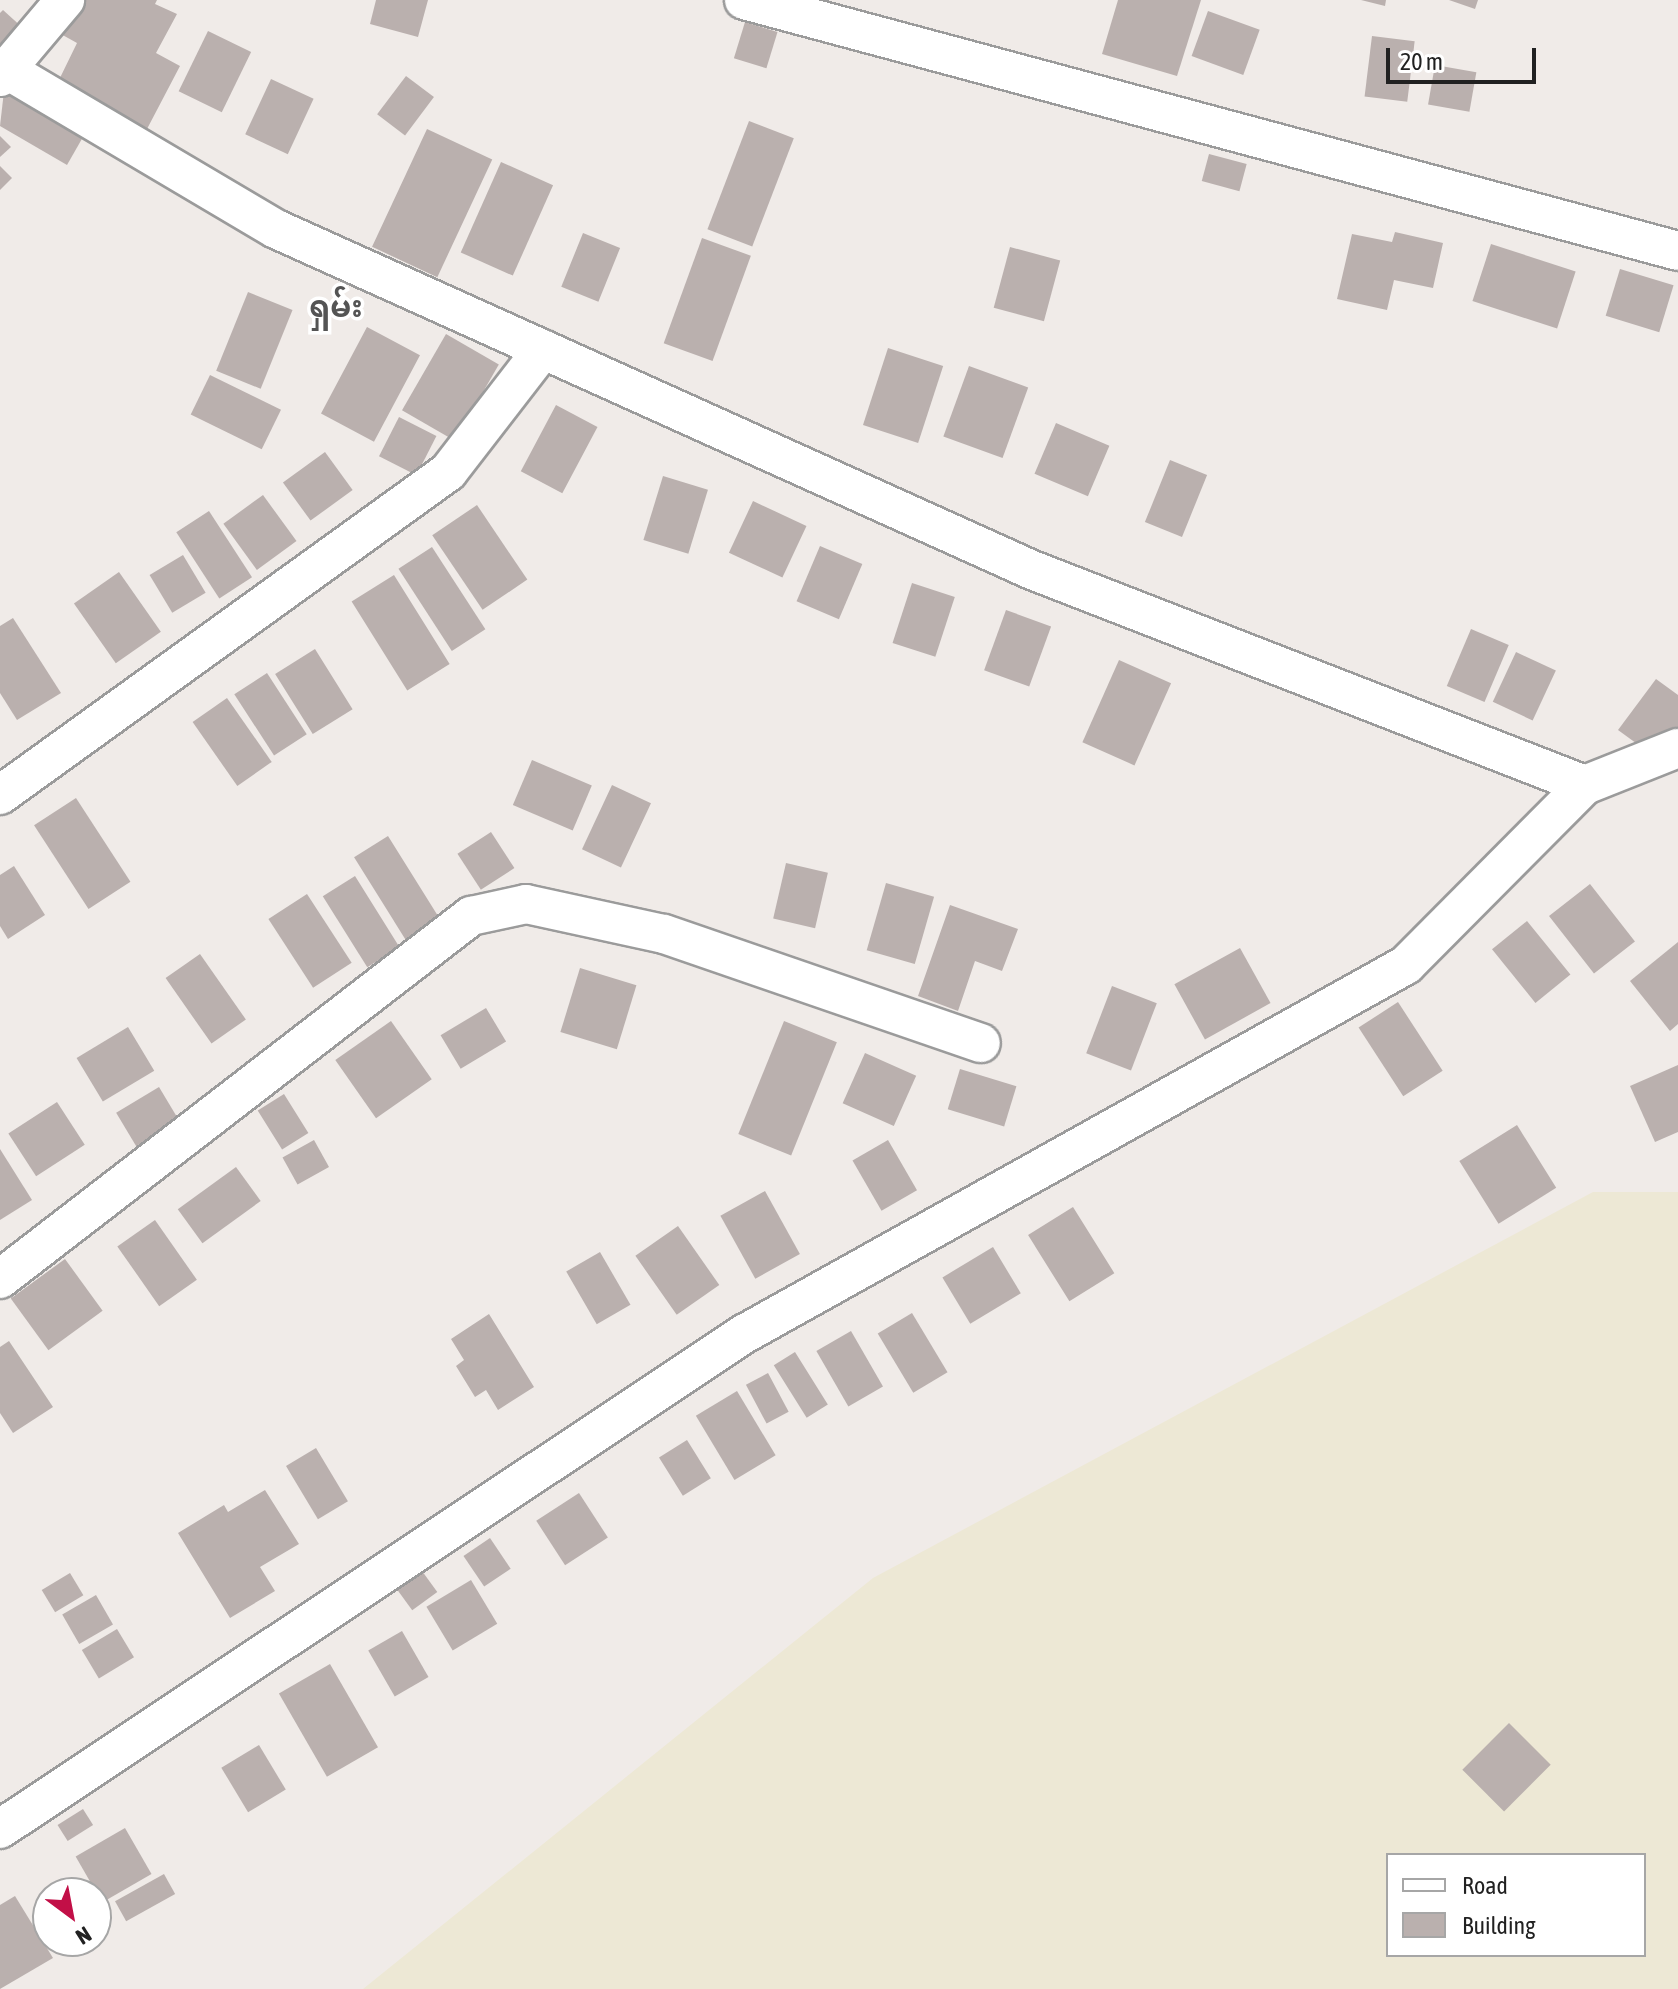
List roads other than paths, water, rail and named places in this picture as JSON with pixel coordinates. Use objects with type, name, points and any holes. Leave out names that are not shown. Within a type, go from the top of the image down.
[{"type":"street","points":[[65,0],[3,74],[276,229],[1032,570],[1585,785]]},
{"type":"street","points":[[744,0],[1678,251]]},
{"type":"street","points":[[0,795],[448,472],[543,349]]},
{"type":"street","points":[[0,1829],[744,1334],[1406,965],[1585,785],[1678,748]]},
{"type":"street","points":[[0,1279],[471,916],[526,904],[664,934],[981,1043]]},
{"type":"district","name":"ရှမ်း","points":[[336,306]]}]
